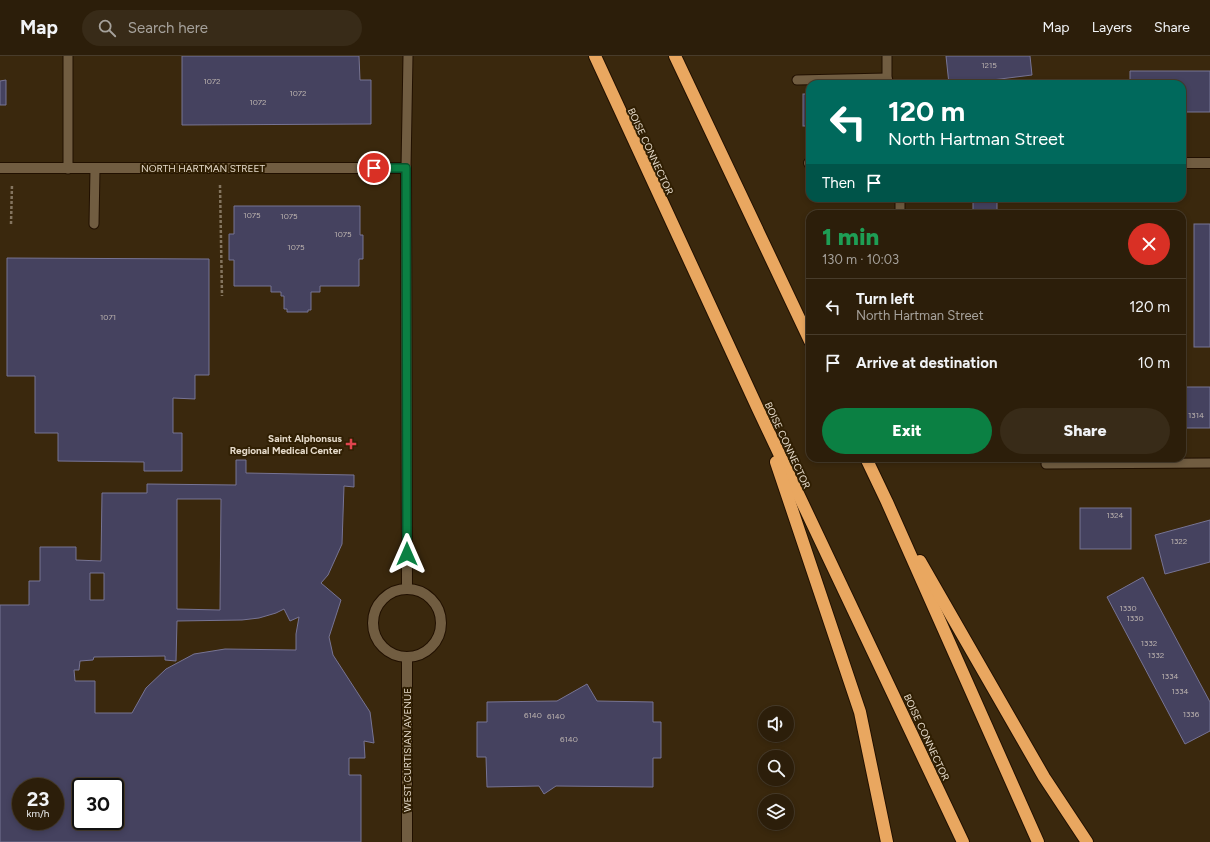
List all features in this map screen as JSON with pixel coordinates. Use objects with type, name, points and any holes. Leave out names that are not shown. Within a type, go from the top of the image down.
[{"type":"highway","name":"BOISE CONNECTOR","points":[[595,56],[758,409],[963,842]]},
{"type":"highway","points":[[675,56],[806,333]]},
{"type":"highway","points":[[758,409],[860,712],[887,842]]},
{"type":"highway","points":[[868,462],[1038,842]]},
{"type":"highway","points":[[887,502],[1044,777],[1087,842]]},
{"type":"street","points":[[1186,163],[1210,163]]},
{"type":"street","name":"NORTH HARTMAN STREET","points":[[0,168],[406,168]]},
{"type":"street","points":[[406,168],[407,589]]},
{"type":"street","points":[[407,589],[418,591],[428,597],[436,606],[440,618],[440,629],[436,640],[428,650],[419,656],[407,658],[396,656],[379,644],[374,634],[373,623],[374,613],[379,603],[396,591],[407,589]]},
{"type":"street","name":"WEST CURTISIAN AVENUE","points":[[407,658],[407,842]]},
{"type":"lane","points":[[68,56],[68,169]]},
{"type":"lane","points":[[406,168],[408,56]]},
{"type":"lane","points":[[887,56],[888,80]]},
{"type":"lane","points":[[797,80],[806,80]]},
{"type":"lane","points":[[94,224],[95,169]]},
{"type":"lane","points":[[1046,464],[1210,464]]},
{"type":"path","points":[[11,224],[12,184]]},
{"type":"path","points":[[220,184],[222,296]]},
{"type":"building","points":[[182,56],[359,56],[360,80],[371,80],[371,124],[182,125]]},
{"type":"building","points":[[946,56],[1030,56],[1032,75],[992,80],[949,80]]},
{"type":"building","points":[[1130,71],[1210,71],[1210,112],[1186,112],[1186,80],[1130,80]]},
{"type":"building","points":[[6,80],[6,105],[0,105],[0,81]]},
{"type":"building","points":[[803,94],[806,94],[806,126],[803,126]]},
{"type":"building","points":[[973,202],[997,202],[997,210],[973,210]]},
{"type":"building","points":[[234,206],[360,206],[360,235],[363,235],[363,259],[359,259],[359,286],[320,286],[320,292],[311,292],[311,310],[308,310],[308,312],[287,312],[287,309],[284,309],[284,296],[281,296],[281,292],[271,292],[271,286],[234,286],[234,260],[229,260],[229,234],[234,234]]},
{"type":"building","points":[[1194,224],[1210,224],[1210,347],[1194,347]]},
{"type":"building","points":[[7,258],[209,259],[209,375],[195,375],[195,399],[173,398],[173,433],[182,433],[182,471],[144,471],[144,462],[58,461],[58,433],[35,433],[35,376],[7,376]]},
{"type":"building","points":[[1186,387],[1210,387],[1210,428],[1186,428]]},
{"type":"building","name":"Saint Alphonsus Regional Medical Center","points":[[236,460],[246,460],[246,473],[354,475],[354,487],[344,486],[342,544],[328,575],[321,583],[341,600],[329,637],[333,655],[370,712],[374,743],[364,741],[365,758],[349,758],[349,775],[361,775],[361,842],[0,842],[0,605],[29,605],[29,581],[40,581],[40,547],[76,547],[76,560],[101,561],[102,493],[147,493],[147,484],[236,485]],"holes":[[[177,499],[221,499],[220,610],[177,609]],[[90,573],[104,573],[104,600],[90,600]],[[284,609],[290,621],[299,617],[296,634],[296,650],[225,649],[194,654],[166,669],[146,688],[132,713],[95,713],[95,681],[75,681],[74,670],[79,670],[80,661],[93,660],[94,657],[165,656],[165,660],[176,661],[177,621],[242,620],[259,618]]]},
{"type":"building","points":[[1080,508],[1131,508],[1131,549],[1080,549]]},
{"type":"building","points":[[1210,520],[1210,562],[1165,574],[1155,535]]},
{"type":"building","points":[[1143,577],[1210,702],[1210,731],[1185,744],[1107,597]]},
{"type":"building","points":[[587,684],[597,701],[653,702],[653,722],[661,722],[661,758],[653,758],[653,787],[556,786],[544,794],[539,786],[487,787],[486,757],[477,757],[477,722],[487,722],[487,702],[557,701]]},
{"type":"place","name":"Saint Alphonsus Regional Medical Center","points":[[351,444]]},
{"type":"route","points":[[374,168],[406,168],[407,554]]}]
